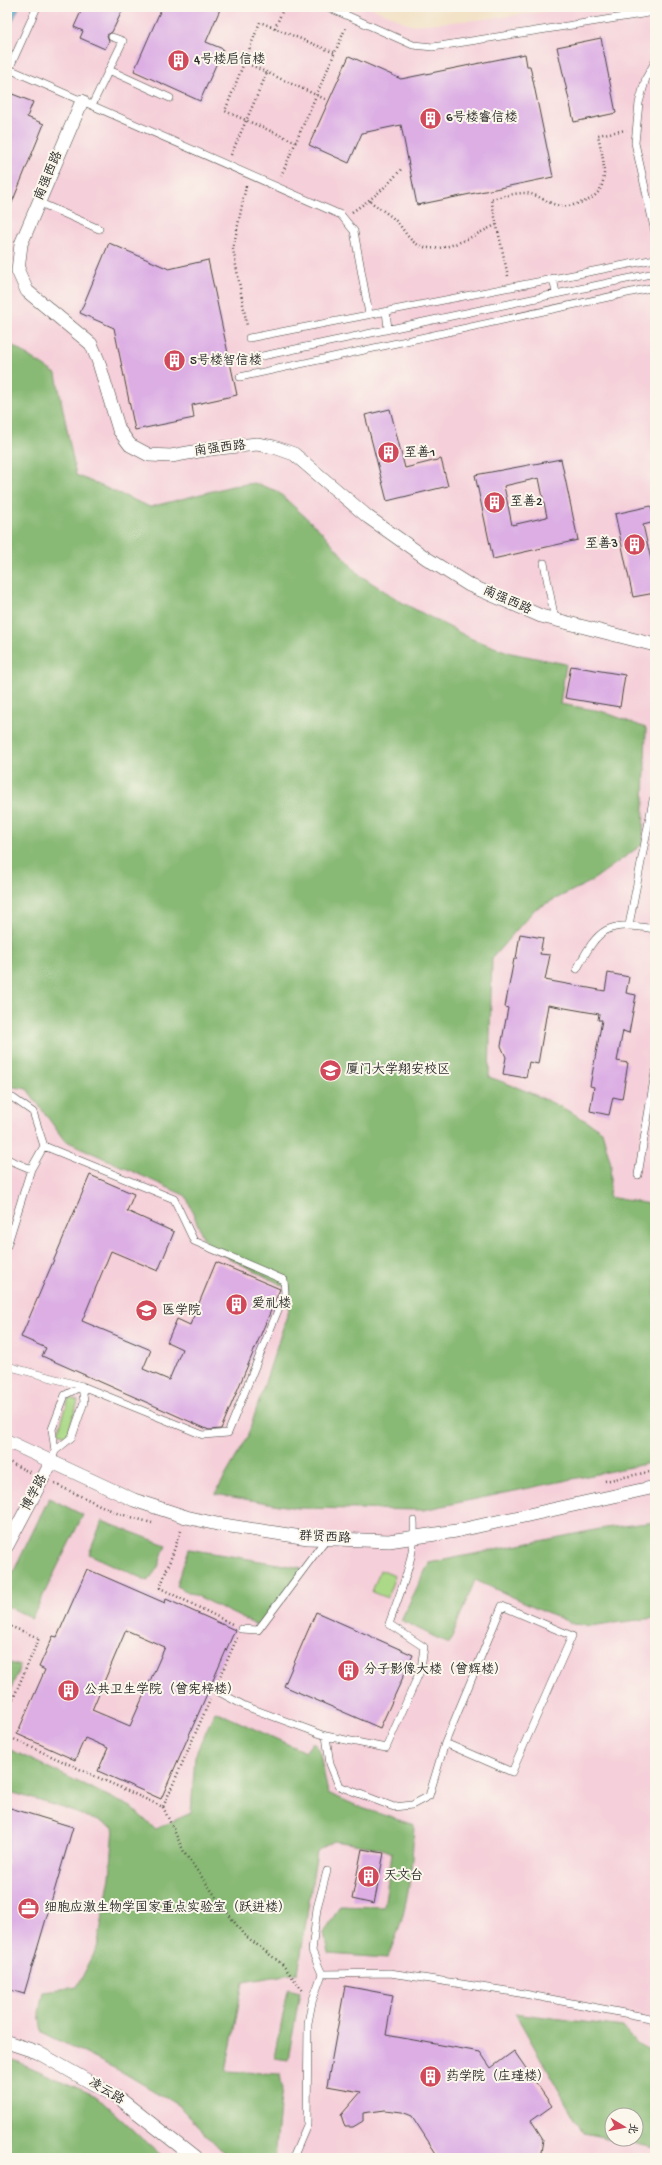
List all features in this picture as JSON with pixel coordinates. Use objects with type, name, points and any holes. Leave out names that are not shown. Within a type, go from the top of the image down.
[{"type":"street","name":"南强西路","points":[[87,103],[38,202],[21,244],[18,271],[27,291],[91,344],[98,360],[119,430],[130,445],[149,455],[164,456],[257,444],[274,446],[294,454],[368,517],[426,558],[469,585],[542,616],[655,645]]},
{"type":"street","name":"群贤西路","points":[[7,1441],[54,1456],[134,1500],[186,1517],[232,1527],[308,1538],[389,1541],[456,1531],[655,1487]]},
{"type":"street","name":"博学路","points":[[7,1546],[54,1456]]},
{"type":"street","name":"凌云路","points":[[7,2042],[37,2052],[120,2099],[195,2158]]},
{"type":"lane","points":[[38,7],[8,69],[277,186],[322,206],[344,218],[354,231],[369,314]]},
{"type":"lane","points":[[328,7],[413,46],[433,47],[655,12]]},
{"type":"lane","points":[[87,103],[109,70],[122,41],[112,37]]},
{"type":"lane","points":[[655,62],[644,84],[639,103],[635,143],[655,232]]},
{"type":"lane","points":[[109,70],[170,98]]},
{"type":"lane","points":[[38,202],[99,229]]},
{"type":"lane","points":[[249,338],[655,259]]},
{"type":"lane","points":[[253,358],[556,293],[655,274]]},
{"type":"lane","points":[[553,278],[556,293]]},
{"type":"lane","points":[[240,377],[655,288]]},
{"type":"lane","points":[[386,311],[388,329]]},
{"type":"lane","points":[[544,563],[555,620]]},
{"type":"lane","points":[[629,925],[653,800]]},
{"type":"lane","points":[[577,969],[590,944],[603,930],[629,925],[655,929]]},
{"type":"lane","points":[[638,1175],[655,1073]]},
{"type":"lane","points":[[7,1097],[13,1098],[33,1112],[44,1146],[31,1169],[7,1246]]},
{"type":"lane","points":[[7,1366],[82,1386],[203,1435],[228,1433],[285,1294],[284,1280],[194,1241],[174,1199],[44,1146]]},
{"type":"lane","points":[[7,1160],[31,1169]]},
{"type":"lane","points":[[54,1456],[52,1429],[65,1395],[82,1386]]},
{"type":"lane","points":[[54,1456],[72,1437],[84,1402],[82,1386]]},
{"type":"lane","points":[[215,1690],[245,1706],[326,1736],[386,1748],[421,1669],[424,1647],[389,1624],[408,1570],[415,1537],[414,1521]]},
{"type":"lane","points":[[241,1629],[258,1630],[326,1539]]},
{"type":"lane","points":[[326,1736],[330,1764],[339,1786],[394,1808],[412,1805],[429,1796],[445,1742],[502,1606],[572,1636],[512,1772],[445,1742]]},
{"type":"lane","points":[[293,2158],[307,2125],[308,2023],[312,2002],[322,1974],[312,1951],[317,1908],[326,1871]]},
{"type":"lane","points":[[322,1974],[390,1973],[514,1992],[653,2017],[655,2024]]},
{"type":"path","points":[[275,28],[284,7]]},
{"type":"path","points":[[277,186],[350,17]]},
{"type":"path","points":[[296,142],[225,111],[260,22],[334,53]]},
{"type":"path","points":[[244,62],[325,99]]},
{"type":"path","points":[[227,164],[267,73]]},
{"type":"path","points":[[510,286],[491,199],[523,193],[534,194],[549,203],[562,206],[586,201],[598,193],[604,180],[604,168],[598,135],[636,128]]},
{"type":"path","points":[[344,218],[370,201],[389,184],[402,168]]},
{"type":"path","points":[[248,174],[233,249],[249,338]]},
{"type":"path","points":[[370,201],[395,220],[406,235],[416,244],[429,248],[458,243],[496,225]]},
{"type":"path","points":[[602,1482],[655,1471]]},
{"type":"path","points":[[163,1807],[241,1629],[160,1588],[186,1517]]},
{"type":"path","points":[[7,1625],[38,1638],[7,1713]]},
{"type":"path","points":[[7,1736],[163,1807],[185,1854],[242,1934],[282,1964],[312,2002]]},
{"type":"shaded area","name":"厦门大学翔安校区","points":[[7,7],[370,7],[411,25],[477,20],[581,7],[655,7],[655,2158],[7,2158]]},
{"type":"green space","points":[[7,342],[56,374],[76,475],[150,507],[232,486],[254,483],[277,491],[323,533],[358,574],[403,603],[472,639],[511,653],[566,664],[560,704],[601,711],[646,728],[643,844],[590,882],[535,909],[492,958],[489,1077],[547,1100],[575,1114],[602,1131],[611,1164],[609,1197],[655,1205],[655,1462],[423,1510],[297,1508],[215,1494],[247,1438],[289,1309],[290,1289],[207,1247],[186,1196],[64,1140],[27,1089],[7,1086]]},
{"type":"green space","points":[[69,1398],[78,1401],[67,1436],[58,1433]]},
{"type":"green space","points":[[49,1498],[83,1515],[32,1618],[7,1606],[7,1585]]},
{"type":"green space","points":[[102,1521],[166,1545],[158,1567],[148,1581],[89,1554]]},
{"type":"green space","points":[[655,1522],[655,1618],[589,1626],[573,1624],[475,1580],[449,1644],[401,1620],[429,1563],[605,1528]]},
{"type":"green space","points":[[189,1549],[302,1568],[275,1608],[256,1625],[176,1586]]},
{"type":"green space","points":[[380,1570],[395,1576],[387,1598],[372,1592]]},
{"type":"green space","points":[[7,1662],[20,1666],[7,1700]]},
{"type":"green space","points":[[215,1711],[305,1752],[313,1742],[319,1749],[328,1793],[362,1808],[414,1825],[408,1893],[400,1925],[387,1958],[328,1954],[324,1933],[340,1906],[384,1907],[392,1853],[379,1848],[334,1841],[317,1851],[298,1973],[243,1982],[226,2071],[280,2074],[282,2087],[275,2158],[229,2158],[179,2106],[124,2073],[42,2032],[39,2013],[43,1991],[77,1987],[97,1948],[110,1877],[114,1827],[63,1808],[7,1791],[7,1748],[131,1807],[155,1829],[191,1813],[195,1756]]},
{"type":"green space","points":[[288,1989],[300,1992],[288,2060],[275,2058]]},
{"type":"green space","points":[[515,2013],[623,2027],[636,2043],[655,2053],[655,2148],[644,2146],[644,2107],[604,2107],[604,2137],[583,2133]]},
{"type":"green space","points":[[7,2057],[96,2096],[163,2158],[7,2158]]},
{"type":"water","points":[[7,7],[19,7],[7,34]]},
{"type":"building","points":[[83,7],[124,7],[112,32],[107,35],[109,41],[105,49],[80,38],[83,31],[74,27]]},
{"type":"building","name":"4号楼启信楼","points":[[162,7],[221,7],[206,42],[223,49],[200,101],[134,71]]},
{"type":"building","points":[[601,38],[616,113],[574,122],[557,47]]},
{"type":"building","name":"6号楼睿信楼","points":[[525,54],[527,66],[530,66],[553,177],[417,205],[401,125],[362,133],[349,163],[309,145],[349,56],[401,79]]},
{"type":"building","points":[[7,92],[33,102],[27,117],[44,124],[7,215]]},
{"type":"building","name":"5号楼智信楼","points":[[109,243],[169,269],[208,260],[237,395],[192,405],[194,418],[135,430],[114,328],[80,313]]},
{"type":"building","name":"至善1","points":[[390,409],[405,468],[441,459],[448,486],[387,501],[365,415]]},
{"type":"building","name":"至善2","points":[[561,459],[578,540],[493,559],[475,475]],"holes":[[[539,478],[547,517],[512,525],[504,486]]]},
{"type":"building","name":"至善3","points":[[651,506],[655,522],[643,525],[652,564],[655,563],[655,593],[633,597],[615,514]]},
{"type":"building","points":[[571,666],[625,675],[620,707],[565,698]]},
{"type":"building","points":[[520,934],[543,938],[540,954],[550,955],[545,980],[605,991],[608,973],[629,977],[626,993],[636,995],[629,1033],[623,1031],[617,1061],[628,1063],[622,1099],[613,1097],[609,1115],[590,1111],[594,1087],[590,1086],[602,1020],[598,1020],[599,1014],[548,1005],[538,1064],[529,1062],[526,1078],[503,1074],[506,1057],[501,1046],[508,1008],[505,1007]]},
{"type":"building","name":"爱礼楼","points":[[90,1175],[134,1194],[127,1211],[174,1232],[158,1271],[111,1251],[82,1321],[151,1350],[143,1369],[169,1380],[182,1349],[167,1342],[177,1319],[190,1325],[216,1262],[280,1289],[221,1429],[209,1430],[42,1356],[46,1348],[21,1337]]},
{"type":"building","name":"公共卫生学院（曾宪梓楼）","points":[[87,1569],[165,1603],[166,1599],[235,1630],[161,1799],[98,1771],[108,1748],[85,1738],[75,1760],[17,1734],[45,1670],[39,1667],[53,1636],[57,1637]],"holes":[[[126,1630],[165,1647],[130,1726],[92,1710]]]},
{"type":"building","name":"分子影像大楼（曾辉楼）","points":[[316,1612],[413,1655],[380,1728],[284,1686]]},
{"type":"building","name":"细胞应激生物学国家重点实验室（跃进楼）","points":[[7,1807],[73,1827],[24,1994],[7,1989]]},
{"type":"building","name":"天文台","points":[[362,1849],[384,1853],[374,1904],[352,1899]]},
{"type":"building","name":"药学院（庄瑾楼）","points":[[345,1986],[393,1995],[386,2035],[480,2052],[491,2068],[514,2051],[552,2106],[531,2121],[543,2140],[540,2158],[439,2158],[412,2116],[402,2112],[385,2110],[363,2113],[363,2121],[353,2127],[345,2127],[341,2115],[361,2092],[327,2086]]},
{"type":"place","name":"4号楼启信楼","points":[[178,60]]},
{"type":"place","name":"6号楼睿信楼","points":[[431,118]]},
{"type":"place","name":"5号楼智信楼","points":[[175,361]]},
{"type":"place","name":"至善1","points":[[389,453]]},
{"type":"place","name":"至善2","points":[[494,502]]},
{"type":"place","name":"至善3","points":[[634,544]]},
{"type":"place","name":"厦门大学翔安校区","points":[[331,1070]]},
{"type":"place","name":"爱礼楼","points":[[236,1304]]},
{"type":"place","name":"医学院","points":[[146,1311]]},
{"type":"place","name":"分子影像大楼（曾辉楼）","points":[[348,1670]]},
{"type":"place","name":"公共卫生学院（曾宪梓楼）","points":[[68,1690]]},
{"type":"place","name":"天文台","points":[[368,1876]]},
{"type":"place","name":"细胞应激生物学国家重点实验室（跃进楼）","points":[[28,1908]]},
{"type":"place","name":"药学院（庄瑾楼）","points":[[430,2077]]}]
